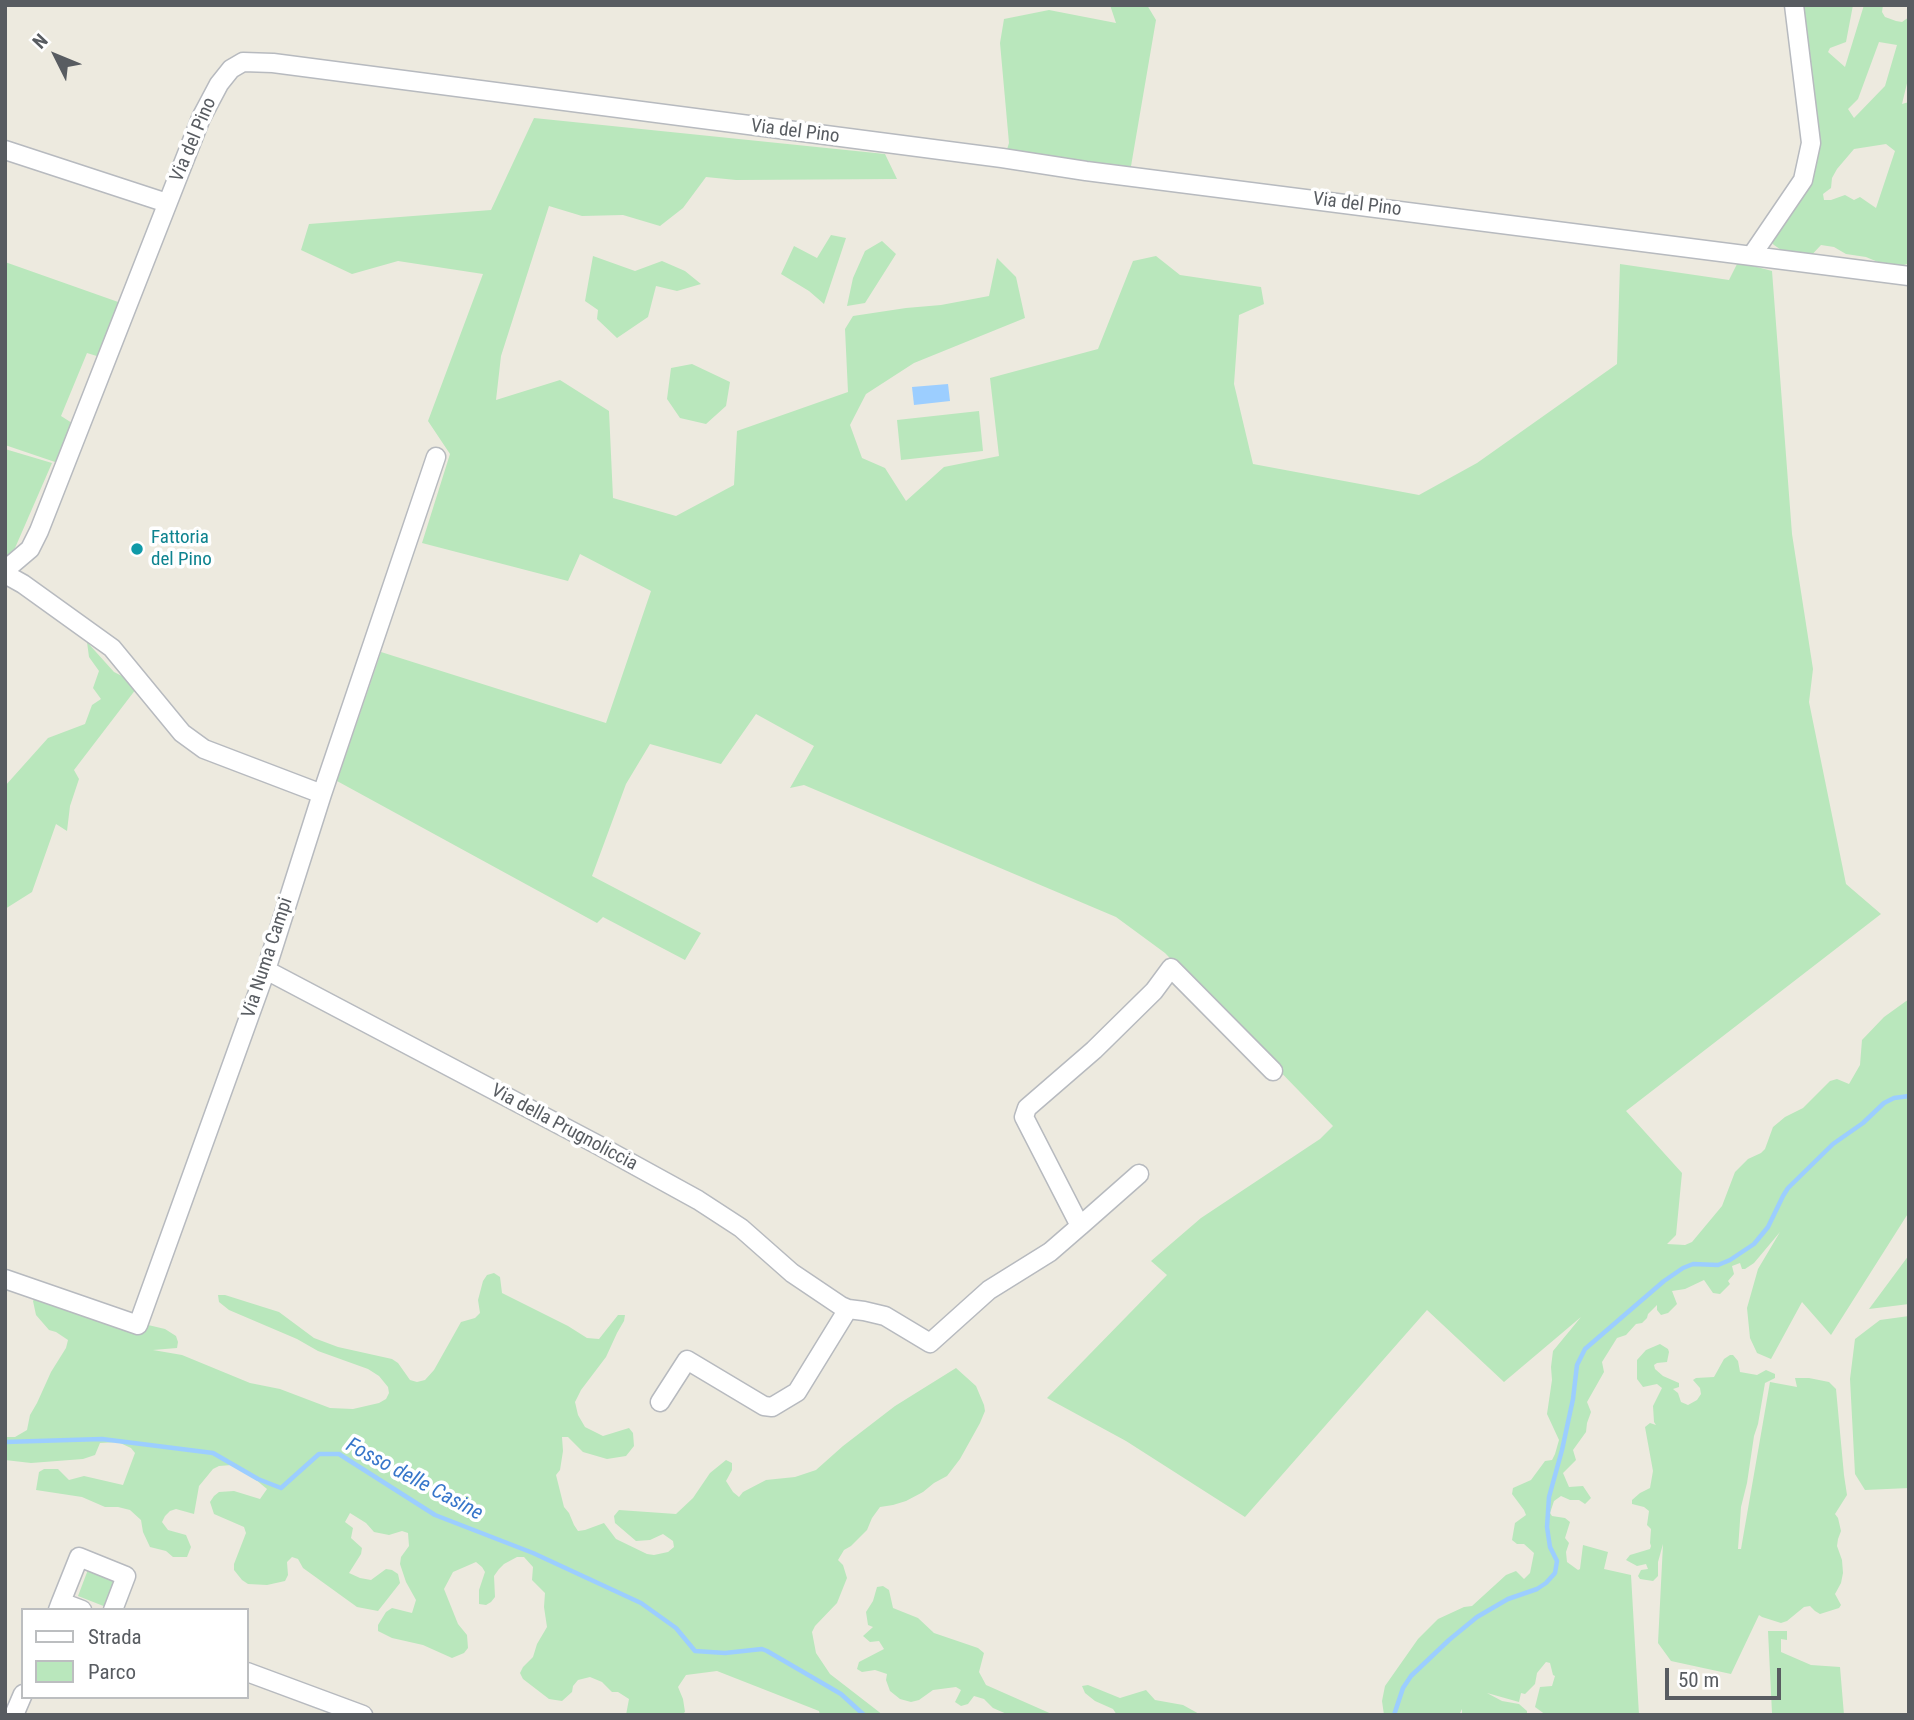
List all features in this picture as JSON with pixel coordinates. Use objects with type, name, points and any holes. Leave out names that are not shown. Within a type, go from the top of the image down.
[{"type":"street","points":[[1752,255],[1803,180],[1811,143],[1794,5]]},
{"type":"street","name":"Via del Pino","points":[[5,567],[30,549],[39,531],[201,118],[219,84],[231,69],[243,62],[255,61],[1909,276]]},
{"type":"street","points":[[5,150],[167,203]]},
{"type":"street","name":"Via Numa Campi","points":[[5,1279],[138,1325],[265,970],[436,457]]},
{"type":"street","points":[[5,574],[112,648],[182,733],[204,750],[322,794]]},
{"type":"street","points":[[1080,1226],[1024,1117],[1027,1108],[1094,1049],[1154,990],[1171,968],[1273,1071]]},
{"type":"street","name":"Via della Prugnoliccia","points":[[265,970],[698,1200],[741,1228],[792,1273],[848,1309],[885,1316],[930,1343],[989,1290],[1050,1252],[1139,1174]]},
{"type":"street","points":[[660,1402],[687,1360],[764,1406],[772,1407],[797,1392],[848,1309]]},
{"type":"street","points":[[60,1606],[79,1557],[126,1576],[114,1608]]},
{"type":"street","points":[[248,1672],[363,1715]]},
{"type":"street","points":[[14,1715],[21,1699]]},
{"type":"green space","points":[[1110,5],[1147,5],[1156,20],[1130,172],[1004,159],[1009,143],[1000,43],[1004,19],[1049,10],[1116,23]]},
{"type":"green space","points":[[1800,5],[1853,5],[1846,42],[1830,48],[1828,52],[1845,67],[1864,5],[1883,5],[1882,12],[1885,17],[1896,21],[1902,22],[1909,17],[1909,75],[1902,104],[1909,102],[1909,263],[1901,266],[1885,265],[1821,245],[1807,260],[1787,254],[1769,240],[1817,129]],"holes":[[[1879,42],[1897,45],[1885,86],[1854,118],[1848,109],[1858,99]],[[1886,144],[1895,151],[1876,208],[1860,197],[1854,200],[1845,195],[1824,200],[1823,194],[1831,188],[1837,169],[1854,149]]]},
{"type":"green space","points":[[534,118],[885,154],[897,179],[736,180],[706,177],[683,208],[660,226],[623,215],[582,216],[549,206],[501,356],[496,400],[560,380],[609,411],[613,498],[676,516],[734,485],[737,431],[848,392],[845,329],[853,316],[989,296],[997,258],[1016,277],[1025,318],[914,363],[866,394],[850,425],[862,458],[885,468],[906,501],[944,467],[999,456],[990,378],[1098,349],[1133,261],[1156,256],[1180,275],[1261,287],[1264,304],[1239,315],[1234,384],[1253,464],[1419,495],[1477,463],[1617,364],[1620,264],[1729,280],[1738,262],[1772,271],[1792,534],[1813,669],[1809,702],[1846,884],[1881,914],[1626,1111],[1682,1173],[1676,1235],[1667,1244],[1685,1245],[1692,1242],[1722,1206],[1735,1172],[1748,1159],[1765,1149],[1773,1127],[1803,1108],[1830,1081],[1837,1079],[1849,1084],[1860,1065],[1862,1040],[1884,1017],[1909,999],[1909,1212],[1831,1335],[1802,1302],[1771,1359],[1757,1353],[1750,1338],[1747,1308],[1758,1269],[1780,1232],[1754,1263],[1745,1269],[1742,1269],[1740,1263],[1732,1266],[1734,1274],[1728,1281],[1730,1284],[1720,1294],[1713,1293],[1704,1280],[1685,1289],[1672,1291],[1677,1304],[1668,1313],[1661,1315],[1657,1305],[1642,1323],[1636,1324],[1626,1335],[1617,1338],[1602,1362],[1604,1372],[1587,1402],[1591,1412],[1586,1432],[1573,1450],[1576,1460],[1563,1473],[1569,1487],[1583,1486],[1591,1498],[1585,1504],[1561,1496],[1554,1501],[1550,1513],[1570,1522],[1565,1538],[1569,1543],[1567,1562],[1580,1569],[1583,1545],[1608,1552],[1604,1569],[1631,1575],[1639,1715],[1546,1715],[1535,1707],[1540,1687],[1552,1686],[1555,1676],[1550,1663],[1546,1662],[1537,1673],[1535,1684],[1525,1694],[1521,1693],[1519,1702],[1487,1693],[1502,1701],[1519,1704],[1527,1711],[1527,1715],[1462,1715],[1462,1709],[1459,1715],[1384,1715],[1382,1701],[1385,1686],[1418,1639],[1438,1619],[1472,1606],[1506,1575],[1516,1571],[1524,1579],[1530,1573],[1534,1553],[1524,1544],[1517,1544],[1512,1540],[1515,1523],[1526,1515],[1512,1494],[1513,1488],[1531,1480],[1545,1461],[1552,1460],[1555,1454],[1559,1440],[1547,1414],[1553,1351],[1581,1317],[1504,1382],[1427,1310],[1245,1517],[1126,1441],[1047,1398],[1167,1275],[1151,1261],[1201,1218],[1320,1139],[1333,1126],[1165,953],[1116,917],[804,785],[790,788],[814,746],[756,714],[721,764],[650,744],[626,784],[592,876],[701,933],[685,960],[603,917],[597,923],[337,781],[381,652],[606,723],[651,591],[580,554],[568,581],[422,543],[450,454],[428,421],[483,274],[398,261],[352,274],[301,250],[309,224],[491,210]]},
{"type":"green space","points":[[831,235],[846,238],[824,304],[781,274],[794,246],[817,258]]},
{"type":"green space","points":[[882,241],[896,254],[865,303],[847,306],[853,278],[865,251]]},
{"type":"green space","points":[[593,256],[635,271],[662,261],[685,271],[701,284],[677,291],[656,286],[648,317],[617,338],[597,319],[598,310],[585,301]]},
{"type":"green space","points":[[5,262],[121,303],[100,357],[87,353],[61,416],[72,423],[58,463],[5,445]]},
{"type":"green space","points":[[692,364],[730,382],[726,406],[706,424],[680,418],[667,399],[671,368]]},
{"type":"green space","points":[[979,411],[983,451],[901,460],[897,420]]},
{"type":"green space","points":[[5,449],[52,463],[15,548],[5,557]]},
{"type":"green space","points":[[87,642],[114,672],[136,689],[74,770],[79,779],[70,806],[67,831],[56,824],[32,892],[5,909],[5,786],[48,738],[85,724],[92,705],[101,699],[93,688],[99,671],[89,657]]},
{"type":"green space","points":[[1909,1255],[1909,1304],[1869,1309]]},
{"type":"green space","points":[[494,1273],[500,1277],[502,1293],[587,1338],[599,1339],[618,1315],[625,1315],[606,1357],[575,1402],[585,1427],[603,1436],[629,1428],[633,1433],[634,1446],[626,1456],[607,1459],[583,1452],[568,1437],[562,1437],[560,1470],[556,1475],[564,1507],[578,1531],[604,1523],[616,1539],[647,1554],[668,1552],[674,1547],[673,1541],[663,1534],[650,1540],[636,1541],[615,1523],[614,1516],[619,1510],[676,1514],[693,1498],[710,1473],[726,1460],[732,1463],[732,1470],[726,1481],[739,1497],[766,1480],[795,1477],[816,1470],[895,1406],[956,1368],[976,1386],[985,1411],[960,1459],[947,1476],[923,1492],[906,1501],[880,1507],[867,1530],[844,1550],[838,1560],[843,1565],[847,1578],[837,1603],[812,1632],[816,1653],[830,1674],[883,1715],[820,1715],[819,1711],[717,1671],[686,1675],[678,1687],[685,1712],[681,1715],[626,1715],[629,1699],[618,1692],[612,1692],[602,1682],[590,1677],[578,1680],[572,1692],[562,1701],[549,1699],[523,1679],[520,1673],[533,1657],[547,1627],[545,1593],[532,1580],[533,1567],[524,1557],[517,1557],[499,1569],[494,1576],[495,1597],[486,1605],[479,1604],[479,1590],[485,1572],[482,1567],[476,1562],[453,1572],[444,1589],[458,1624],[467,1635],[468,1648],[464,1653],[452,1658],[423,1645],[392,1638],[378,1631],[378,1625],[386,1612],[392,1608],[412,1613],[416,1600],[400,1564],[401,1557],[409,1546],[408,1533],[402,1531],[389,1535],[374,1532],[350,1513],[345,1522],[353,1528],[351,1538],[362,1548],[349,1573],[371,1580],[386,1569],[398,1574],[400,1583],[378,1611],[357,1607],[292,1557],[287,1562],[288,1575],[285,1581],[267,1585],[248,1584],[242,1580],[234,1570],[234,1564],[246,1533],[244,1527],[214,1514],[210,1502],[219,1492],[234,1491],[260,1499],[267,1489],[238,1467],[219,1466],[213,1469],[199,1486],[194,1514],[176,1509],[165,1516],[162,1522],[168,1530],[186,1535],[191,1547],[187,1557],[173,1557],[166,1551],[150,1547],[141,1520],[130,1510],[105,1507],[82,1497],[36,1490],[39,1472],[44,1469],[58,1469],[69,1480],[84,1476],[123,1485],[135,1453],[131,1448],[118,1442],[100,1443],[95,1455],[83,1459],[31,1463],[5,1460],[5,1437],[15,1437],[27,1430],[30,1415],[68,1340],[49,1330],[36,1315],[33,1301],[37,1295],[91,1318],[127,1320],[165,1329],[176,1336],[177,1348],[153,1350],[182,1355],[250,1383],[280,1389],[330,1408],[353,1409],[386,1399],[388,1387],[379,1376],[229,1310],[219,1302],[218,1295],[279,1312],[314,1338],[338,1347],[392,1359],[410,1380],[417,1382],[425,1380],[434,1370],[461,1322],[475,1318],[480,1313],[478,1300],[483,1281],[487,1275]]},
{"type":"green space","points":[[1909,1316],[1909,1488],[1865,1490],[1855,1474],[1850,1379],[1855,1339],[1880,1320]]},
{"type":"green space","points":[[1660,1344],[1668,1349],[1667,1362],[1657,1363],[1654,1365],[1655,1369],[1679,1383],[1679,1387],[1673,1389],[1678,1393],[1681,1402],[1688,1405],[1701,1394],[1700,1388],[1693,1380],[1714,1377],[1724,1359],[1730,1355],[1738,1361],[1740,1372],[1757,1375],[1766,1370],[1775,1374],[1775,1378],[1765,1383],[1741,1507],[1738,1549],[1741,1549],[1770,1382],[1797,1387],[1795,1378],[1809,1378],[1829,1382],[1836,1389],[1847,1495],[1835,1514],[1841,1531],[1837,1546],[1843,1573],[1835,1594],[1841,1605],[1820,1614],[1810,1606],[1804,1607],[1781,1623],[1759,1615],[1731,1674],[1671,1661],[1658,1643],[1663,1544],[1658,1562],[1658,1576],[1653,1581],[1640,1579],[1638,1576],[1641,1570],[1648,1569],[1646,1564],[1637,1566],[1626,1560],[1630,1555],[1650,1549],[1651,1546],[1651,1529],[1647,1525],[1649,1511],[1632,1504],[1632,1500],[1650,1488],[1653,1471],[1645,1427],[1650,1423],[1656,1425],[1653,1406],[1662,1388],[1657,1384],[1643,1387],[1637,1379],[1637,1360],[1646,1350]]},
{"type":"green space","points":[[89,1567],[117,1578],[106,1607],[78,1596]]},
{"type":"green space","points":[[883,1586],[889,1590],[893,1608],[918,1618],[934,1633],[978,1648],[984,1653],[979,1672],[986,1685],[1054,1715],[1009,1715],[993,1708],[984,1699],[974,1696],[968,1704],[961,1706],[955,1702],[961,1690],[956,1687],[933,1690],[911,1702],[900,1699],[890,1691],[887,1674],[875,1670],[862,1672],[857,1669],[859,1662],[884,1649],[879,1641],[870,1642],[863,1636],[873,1627],[868,1625],[866,1612],[877,1587]]},
{"type":"green space","points":[[1768,1631],[1787,1631],[1787,1640],[1781,1639],[1781,1652],[1811,1665],[1840,1667],[1844,1715],[1772,1713]]},
{"type":"green space","points":[[1088,1685],[1120,1698],[1146,1690],[1155,1700],[1183,1705],[1201,1715],[1117,1715],[1113,1709],[1085,1693],[1082,1686]]},
{"type":"water","points":[[948,384],[950,401],[914,405],[912,387]]},
{"type":"waterway","name":"Fosso delle Casine","points":[[1394,1715],[1403,1688],[1411,1676],[1449,1640],[1477,1617],[1508,1599],[1537,1589],[1555,1573],[1557,1561],[1550,1547],[1547,1527],[1549,1497],[1573,1399],[1577,1365],[1585,1349],[1683,1268],[1693,1264],[1718,1265],[1754,1244],[1768,1227],[1788,1188],[1833,1144],[1863,1123],[1884,1103],[1894,1098],[1909,1096]]},
{"type":"waterway","name":"Fosso delle Casine","points":[[5,1442],[102,1439],[213,1453],[258,1479],[281,1488],[319,1454],[339,1454],[435,1515],[533,1553],[641,1603],[676,1628],[695,1651],[725,1653],[762,1649],[841,1694],[864,1715]]},
{"type":"place","name":"Fattoria del Pino","points":[[137,549]]}]
